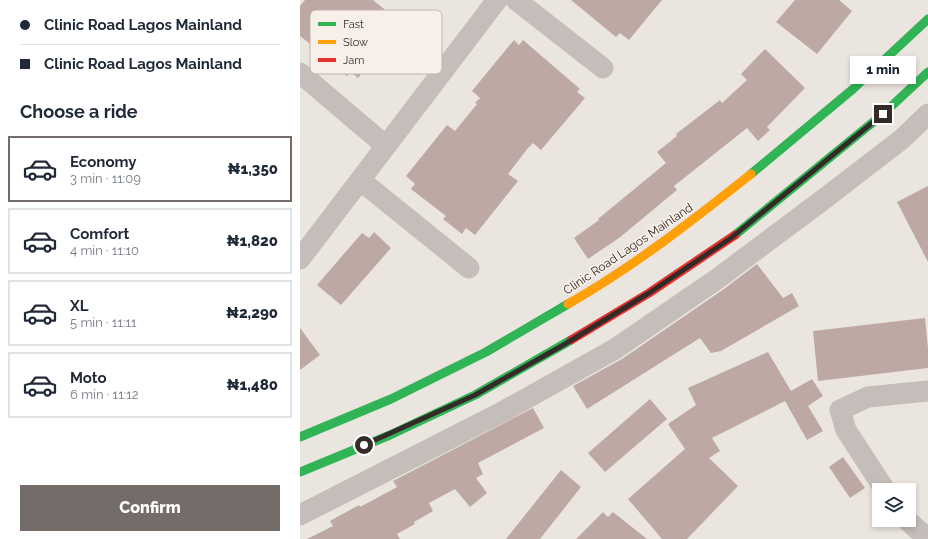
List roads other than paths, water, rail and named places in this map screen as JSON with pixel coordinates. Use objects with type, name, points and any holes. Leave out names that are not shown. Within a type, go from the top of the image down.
[{"type":"main road","name":"Clinic Road Lagos Mainland","points":[[300,437],[391,399],[479,355],[589,292],[691,222],[770,159],[853,89],[928,19]]},
{"type":"main road","points":[[300,472],[390,435],[475,395],[565,344],[649,293],[731,238],[883,114],[928,72]]},
{"type":"street","points":[[442,72],[497,0]]},
{"type":"street","points":[[516,0],[604,68]]},
{"type":"street","points":[[300,73],[386,146]]},
{"type":"street","points":[[302,253],[441,74]]},
{"type":"street","points":[[300,515],[502,412],[615,349],[717,279],[774,237],[902,139],[928,114]]},
{"type":"street","points":[[360,180],[469,268]]},
{"type":"street","points":[[880,483],[846,430],[840,410],[868,397],[928,391]]},
{"type":"street","points":[[915,527],[928,539]]}]
